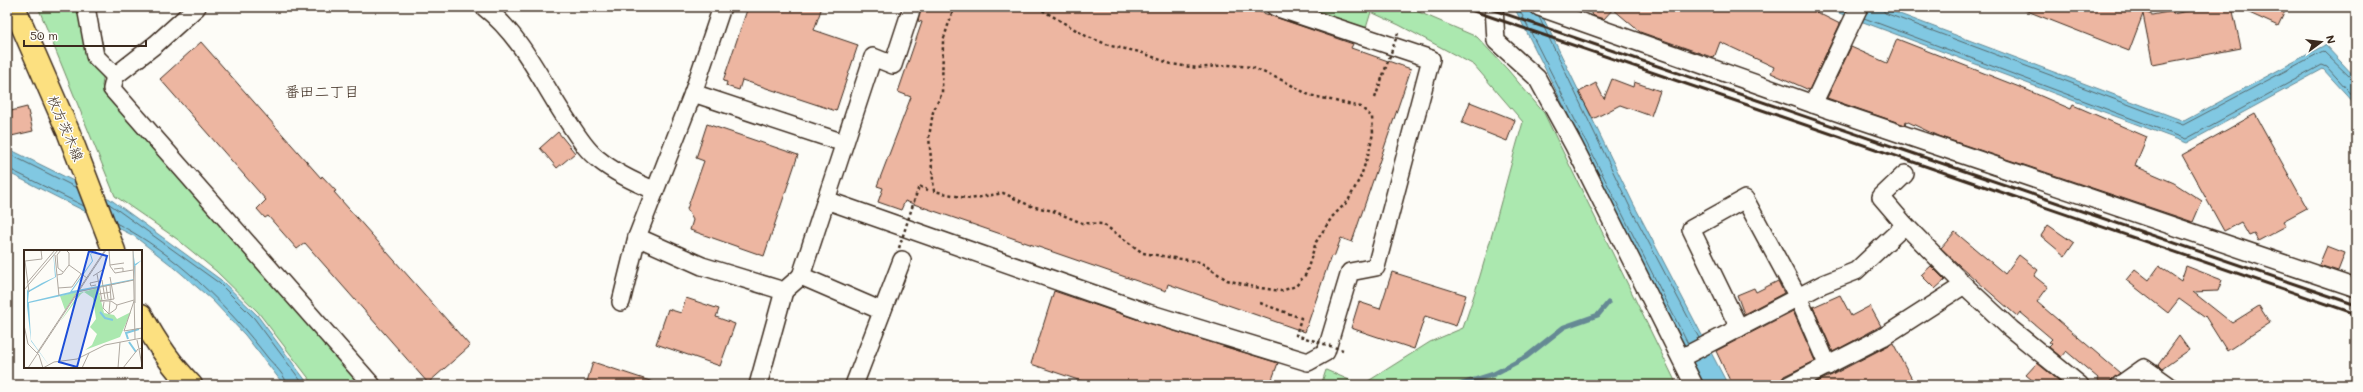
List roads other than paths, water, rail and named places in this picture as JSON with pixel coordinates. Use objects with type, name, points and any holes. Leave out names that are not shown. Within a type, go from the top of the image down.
[{"type":"main road","name":"枚方茨木線","points":[[14,7],[91,188],[114,250]]},
{"type":"main road","points":[[142,317],[157,344],[175,368],[191,385]]},
{"type":"street","points":[[86,7],[95,56],[115,76]]},
{"type":"street","points":[[197,7],[156,44],[115,76],[112,90],[372,385]]},
{"type":"street","points":[[484,7],[496,16],[521,45],[555,102],[582,142],[597,159],[622,176],[654,190]]},
{"type":"street","points":[[621,302],[637,237],[693,93],[722,7]]},
{"type":"street","points":[[758,385],[784,291],[801,276],[873,57],[893,65],[912,7]]},
{"type":"street","points":[[826,200],[1148,313],[1308,362],[1326,352],[1350,272],[1376,267],[1431,59],[1275,7]]},
{"type":"street","points":[[1494,7],[1496,41],[1537,78],[1578,153],[1694,385]]},
{"type":"street","points":[[1539,7],[1813,104],[2356,288]]},
{"type":"street","points":[[1813,104],[1853,24],[1859,7]]},
{"type":"street","points":[[693,93],[844,142]]},
{"type":"street","points":[[1905,174],[1881,197],[1964,285],[2011,329],[2080,385]]},
{"type":"street","points":[[1739,328],[1691,229],[1745,199],[1798,297],[1828,366]]},
{"type":"street","points":[[1681,358],[1798,297],[1856,271],[1905,224]]},
{"type":"street","points":[[637,237],[702,266],[784,291]]},
{"type":"street","points":[[854,385],[882,311],[901,254]]},
{"type":"street","points":[[801,276],[882,311]]},
{"type":"street","points":[[1789,385],[1883,337],[1964,285]]},
{"type":"street","points":[[2120,385],[2144,368],[2168,385]]},
{"type":"water","points":[[1514,7],[1538,7],[1633,203],[1728,385],[1704,385]]},
{"type":"water","points":[[1823,7],[1881,7],[2184,121],[2325,45],[2356,78],[2356,105],[2323,69],[2187,143]]},
{"type":"water","points":[[7,148],[110,199],[221,280],[257,315],[309,385],[284,385],[245,335],[212,300],[175,268],[134,236],[7,172]]},
{"type":"waterway","points":[[1459,385],[1494,374],[1526,357],[1564,327],[1598,315],[1608,303]]},
{"type":"railway","points":[[1462,7],[2356,314]]},
{"type":"railway","points":[[1485,7],[2356,305]]},
{"type":"district","name":"番田二丁目","points":[[322,91]]}]
